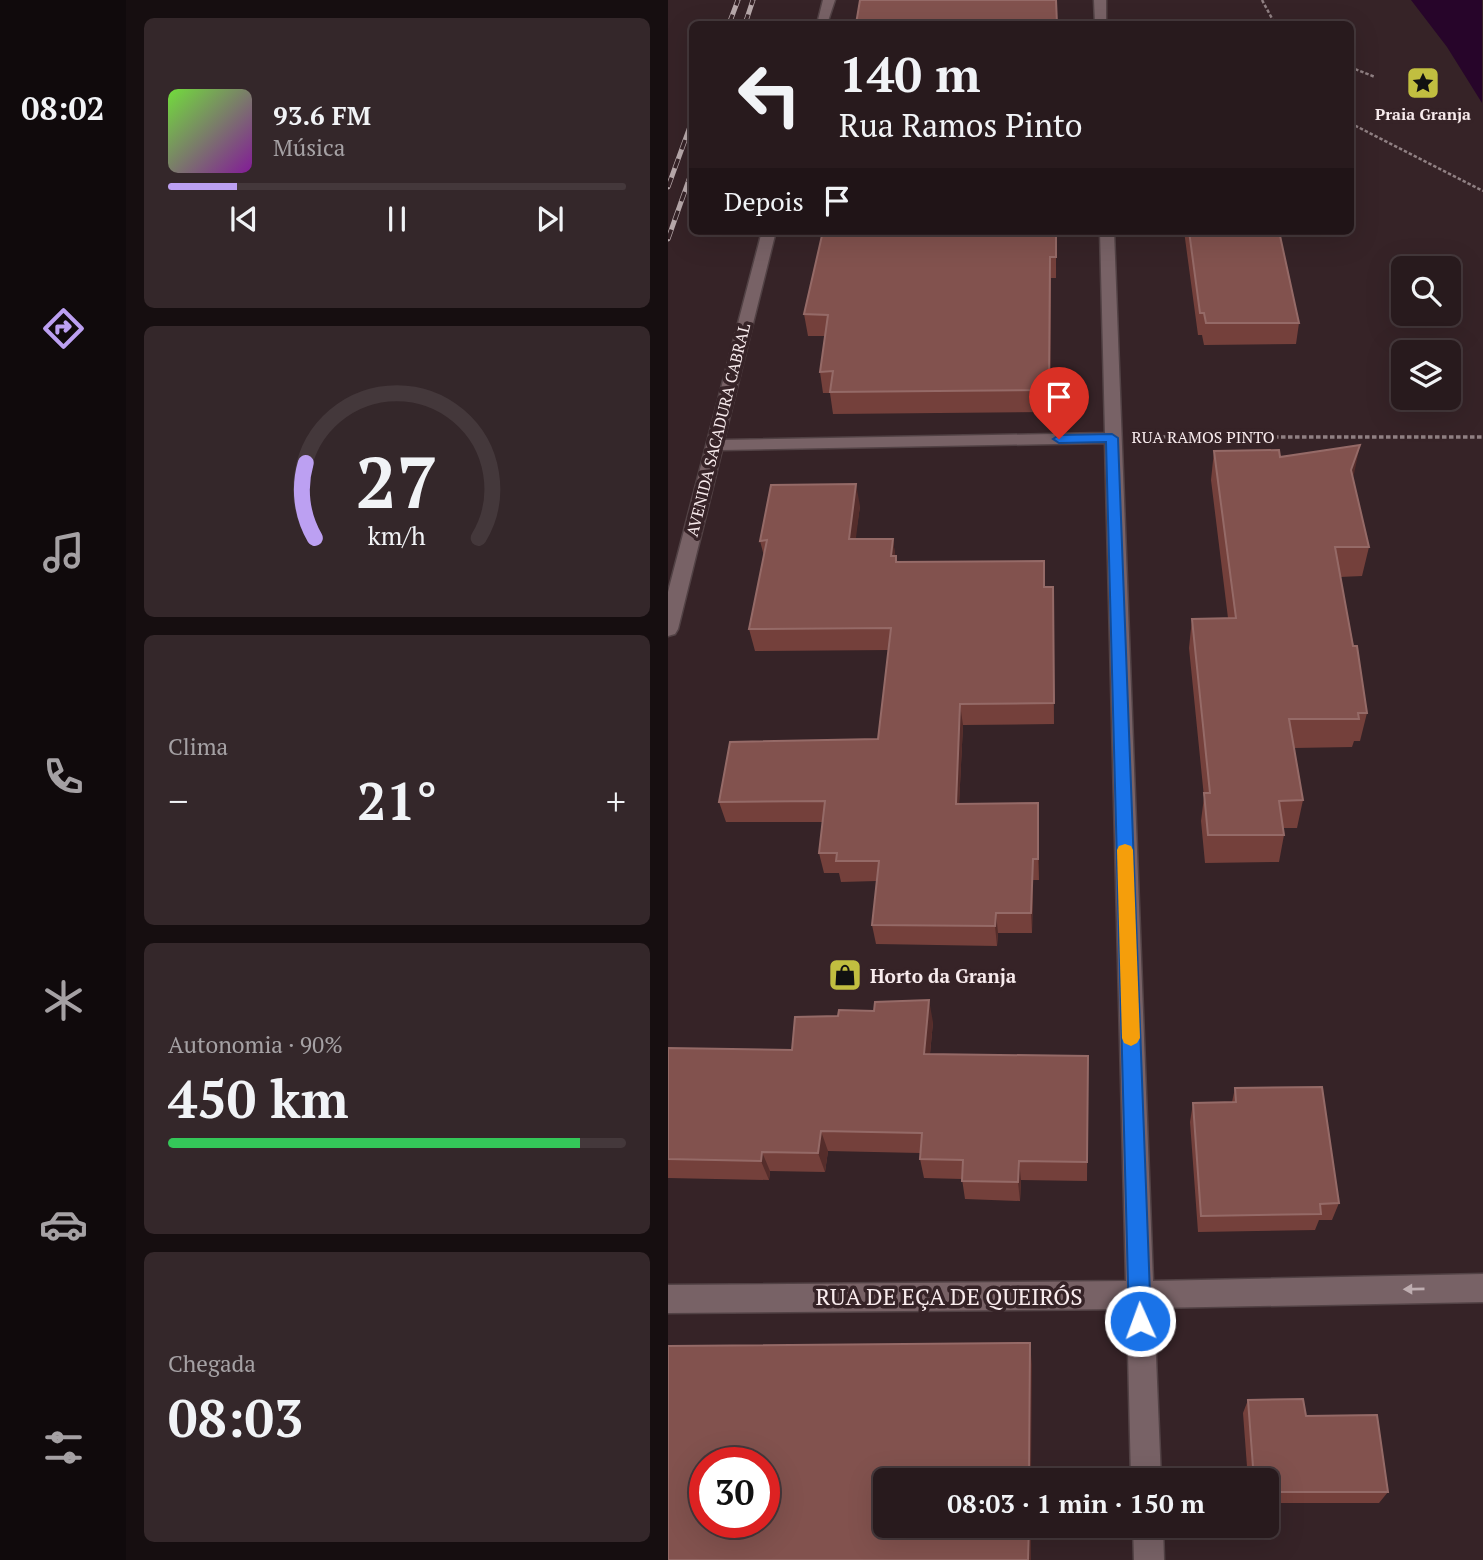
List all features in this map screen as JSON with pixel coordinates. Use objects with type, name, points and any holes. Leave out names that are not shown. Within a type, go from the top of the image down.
[{"type":"street","points":[[824,21],[829,0]]},
{"type":"street","points":[[1100,0],[1101,21]]},
{"type":"street","name":"AVENIDA SACADURA CABRAL","points":[[668,629],[768,235]]},
{"type":"street","points":[[1107,235],[1146,1468]]},
{"type":"street","name":"RUA RAMOS PINTO","points":[[714,445],[1112,438]]},
{"type":"street","name":"RUA DE EÇA DE QUEIRÓS","points":[[668,1298],[1139,1295],[1482,1288]]},
{"type":"street","points":[[1148,1538],[1149,1560]]},
{"type":"path","points":[[1262,0],[1273,21]]},
{"type":"path","points":[[1354,69],[1374,78]]},
{"type":"path","points":[[1354,125],[1482,191]]},
{"type":"path","name":"RUA RAMOS PINTO","points":[[1112,438],[1482,437]]},
{"type":"shaded area","points":[[1411,0],[1482,0],[1482,103],[1447,47]]},
{"type":"building","points":[[860,0],[1056,0],[1057,21],[856,21]]},
{"type":"building","points":[[822,235],[1056,235],[1056,257],[1050,257],[1049,390],[830,392],[833,371],[820,372],[828,315],[804,314]]},
{"type":"building","points":[[1190,235],[1280,235],[1299,323],[1206,323],[1204,313],[1200,313]]},
{"type":"building","points":[[1360,445],[1351,470],[1369,547],[1335,547],[1353,646],[1357,646],[1367,713],[1358,713],[1359,719],[1289,719],[1303,800],[1279,801],[1284,835],[1208,835],[1204,793],[1210,793],[1192,619],[1236,618],[1214,451],[1279,450],[1280,457]]},
{"type":"building","points":[[856,484],[849,539],[893,539],[891,556],[896,556],[896,562],[1044,561],[1044,587],[1053,587],[1054,703],[960,704],[956,804],[1038,803],[1038,859],[1033,859],[1031,913],[996,913],[995,926],[872,925],[879,861],[836,861],[837,853],[819,853],[825,801],[719,802],[730,742],[878,739],[891,628],[749,629],[767,540],[760,541],[771,485]]},
{"type":"building","points":[[929,1000],[924,1054],[1088,1056],[1087,1162],[1019,1161],[1018,1182],[962,1181],[963,1160],[920,1159],[922,1133],[821,1131],[818,1153],[762,1152],[761,1161],[668,1159],[668,1048],[792,1050],[795,1017],[838,1016],[839,1010],[874,1011],[875,1002]]},
{"type":"building","points":[[1322,1087],[1339,1203],[1320,1204],[1321,1214],[1201,1216],[1193,1103],[1236,1102],[1235,1088]]},
{"type":"building","points":[[1030,1343],[1029,1468],[873,1468],[873,1538],[1029,1538],[1028,1560],[668,1560],[668,1346]]},
{"type":"building","points":[[1303,1399],[1306,1416],[1377,1415],[1388,1492],[1279,1492],[1279,1468],[1253,1468],[1248,1400]]},
{"type":"railway","points":[[730,21],[738,0]]},
{"type":"railway","points":[[746,21],[753,0]]},
{"type":"railway","points":[[668,187],[689,129]]},
{"type":"railway","points":[[668,239],[689,180]]},
{"type":"slow traffic","points":[[1125,850],[1131,1038]]},
{"type":"place","name":"Praia Granja","points":[[1423,83]]},
{"type":"place","name":"Horto da Granja","points":[[845,975]]},
{"type":"route","points":[[1059,439],[1112,438],[1140,1321]]}]
